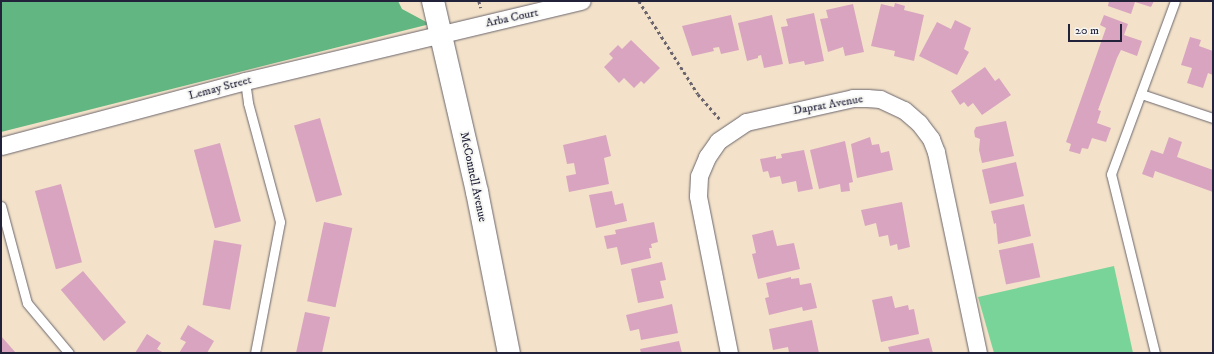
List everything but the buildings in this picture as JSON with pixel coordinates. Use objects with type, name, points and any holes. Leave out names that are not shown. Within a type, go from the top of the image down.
[{"type":"main road","name":"McConnell Avenue","points":[[433,1],[477,192],[509,353]]},
{"type":"street","name":"Arba Court","points":[[441,34],[582,1]]},
{"type":"street","name":"Lemay Street","points":[[1,146],[245,81],[441,34]]},
{"type":"street","name":"Daprat Avenue","points":[[729,353],[698,196],[699,176],[707,157],[718,141],[731,130],[759,118],[860,98],[880,99],[893,104],[920,123],[936,152],[978,353]]},
{"type":"lane","points":[[1155,353],[1111,174],[1175,1]]},
{"type":"lane","points":[[245,81],[248,103],[280,222],[255,353]]},
{"type":"lane","points":[[1141,94],[1213,118]]},
{"type":"lane","points":[[1,206],[27,303],[69,353]]},
{"type":"path","points":[[639,1],[698,94],[731,130]]},
{"type":"green space","points":[[1,1],[398,1],[402,9],[430,24],[1,132]]},
{"type":"green space","points":[[1114,266],[1133,353],[994,353],[978,297]]}]
